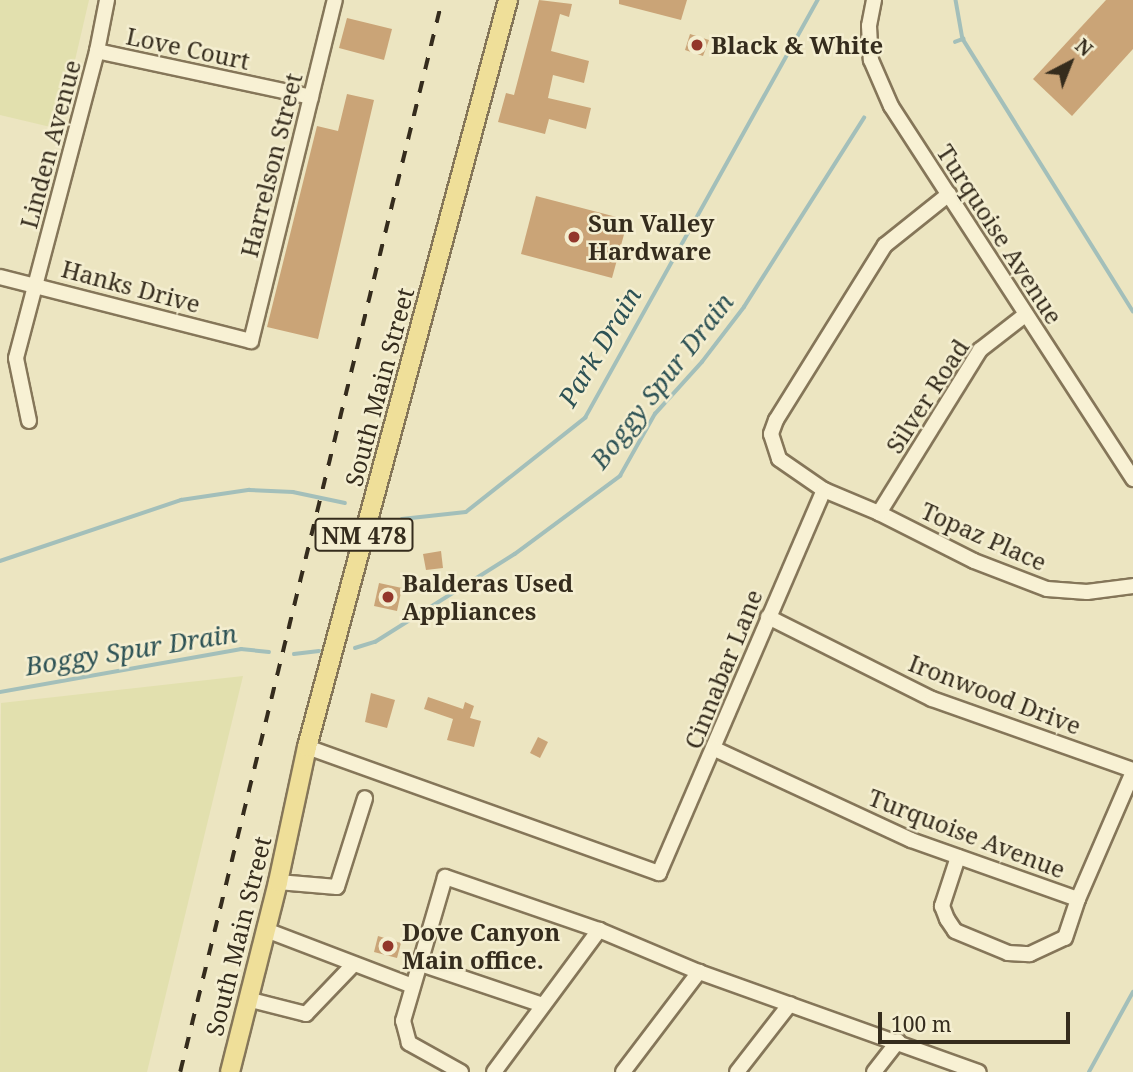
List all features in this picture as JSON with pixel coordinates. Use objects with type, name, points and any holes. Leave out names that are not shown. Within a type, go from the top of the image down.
[{"type":"main road","name":"South Main Street","points":[[230,1072],[278,882],[307,747],[509,0]]},
{"type":"street","name":"Linden Avenue","points":[[29,421],[16,358],[97,51],[107,0]]},
{"type":"street","name":"Harrelson Street","points":[[251,341],[335,0]]},
{"type":"street","name":"Turquoise Avenue","points":[[874,0],[869,26],[871,60],[891,106],[1133,479]]},
{"type":"street","name":"Love Court","points":[[97,51],[311,97]]},
{"type":"street","points":[[824,490],[779,459],[771,435],[776,419],[885,245],[949,194]]},
{"type":"street","name":"Hanks Drive","points":[[0,277],[251,341]]},
{"type":"street","name":"Silver Road","points":[[879,513],[980,350],[1025,315]]},
{"type":"street","name":"Cinnabar Lane","points":[[307,747],[659,873],[715,749],[768,617],[824,490]]},
{"type":"street","name":"Topaz Place","points":[[824,490],[879,513],[974,561],[1047,589],[1087,592],[1133,586]]},
{"type":"street","name":"Ironwood Drive","points":[[768,617],[932,699],[1133,771]]},
{"type":"street","name":"Turquoise Avenue","points":[[715,749],[875,824],[958,857],[1078,899],[1133,771]]},
{"type":"street","points":[[278,882],[337,887],[365,798]]},
{"type":"street","points":[[958,857],[942,906],[947,919],[955,931],[1008,953],[1030,954],[1065,938],[1078,899]]},
{"type":"street","points":[[461,1072],[409,1042],[403,1021],[445,877],[599,930],[699,972],[979,1072]]},
{"type":"street","points":[[266,930],[412,986]]},
{"type":"street","points":[[494,1072],[599,930]]},
{"type":"street","points":[[418,963],[543,1005]]},
{"type":"street","points":[[247,999],[306,1014],[354,964]]},
{"type":"street","points":[[623,1072],[699,972]]},
{"type":"street","points":[[737,1072],[790,1004]]},
{"type":"street","points":[[874,1072],[898,1041]]},
{"type":"shaded area","points":[[0,0],[89,0],[59,129],[0,115]]},
{"type":"shaded area","points":[[243,676],[147,1072],[0,1072],[1,703]]},
{"type":"building","points":[[539,0],[572,4],[569,17],[560,14],[551,51],[589,61],[584,83],[553,75],[548,98],[591,108],[586,129],[549,119],[545,134],[498,122],[506,93],[514,95]]},
{"type":"building","points":[[619,0],[687,0],[681,20],[619,4]]},
{"type":"building","points":[[1106,0],[1133,0],[1133,49],[1072,116],[1033,79]]},
{"type":"building","points":[[347,18],[392,29],[384,60],[339,48]]},
{"type":"building","name":"Black & White","points":[[690,34],[709,40],[703,56],[685,50]]},
{"type":"building","points":[[347,94],[374,100],[318,339],[267,327],[317,126],[338,131]]},
{"type":"building","name":"Sun Valley Hardware","points":[[536,196],[628,220],[612,278],[521,254]]},
{"type":"building","points":[[441,551],[443,568],[426,570],[423,554]]},
{"type":"building","name":"Balderas Used Appliances","points":[[379,583],[402,588],[397,611],[374,606]]},
{"type":"building","points":[[371,693],[395,700],[387,728],[365,722]]},
{"type":"building","points":[[428,697],[463,709],[465,702],[474,706],[470,718],[481,721],[474,747],[447,740],[453,719],[424,709]]},
{"type":"building","points":[[538,737],[548,742],[540,758],[530,753]]},
{"type":"building","name":"Dove Canyon Main office.","points":[[378,936],[401,943],[397,958],[374,952]]},
{"type":"waterway","name":"Park Drain","points":[[402,519],[466,512],[585,418],[818,0]]},
{"type":"waterway","points":[[956,0],[963,39],[1133,311]]},
{"type":"waterway","name":"Boggy Spur Drain","points":[[955,42],[963,39]]},
{"type":"waterway","name":"Boggy Spur Drain","points":[[355,648],[375,642],[515,554],[620,476],[655,414],[702,362],[744,307],[864,118]]},
{"type":"waterway","name":"Park Drain","points":[[0,561],[181,500],[249,490],[293,492],[345,503]]},
{"type":"waterway","name":"Boggy Spur Drain","points":[[0,692],[241,649],[269,652]]},
{"type":"waterway","name":"Boggy Spur Drain","points":[[294,654],[319,651]]},
{"type":"waterway","points":[[1089,1072],[1133,992]]},
{"type":"railway","points":[[180,1072],[442,0]]},
{"type":"place","name":"Black & White","points":[[697,45]]},
{"type":"place","name":"Sun Valley Hardware","points":[[574,237]]},
{"type":"place","name":"Balderas Used Appliances","points":[[388,597]]},
{"type":"place","name":"Dove Canyon Main office.","points":[[388,946]]}]
